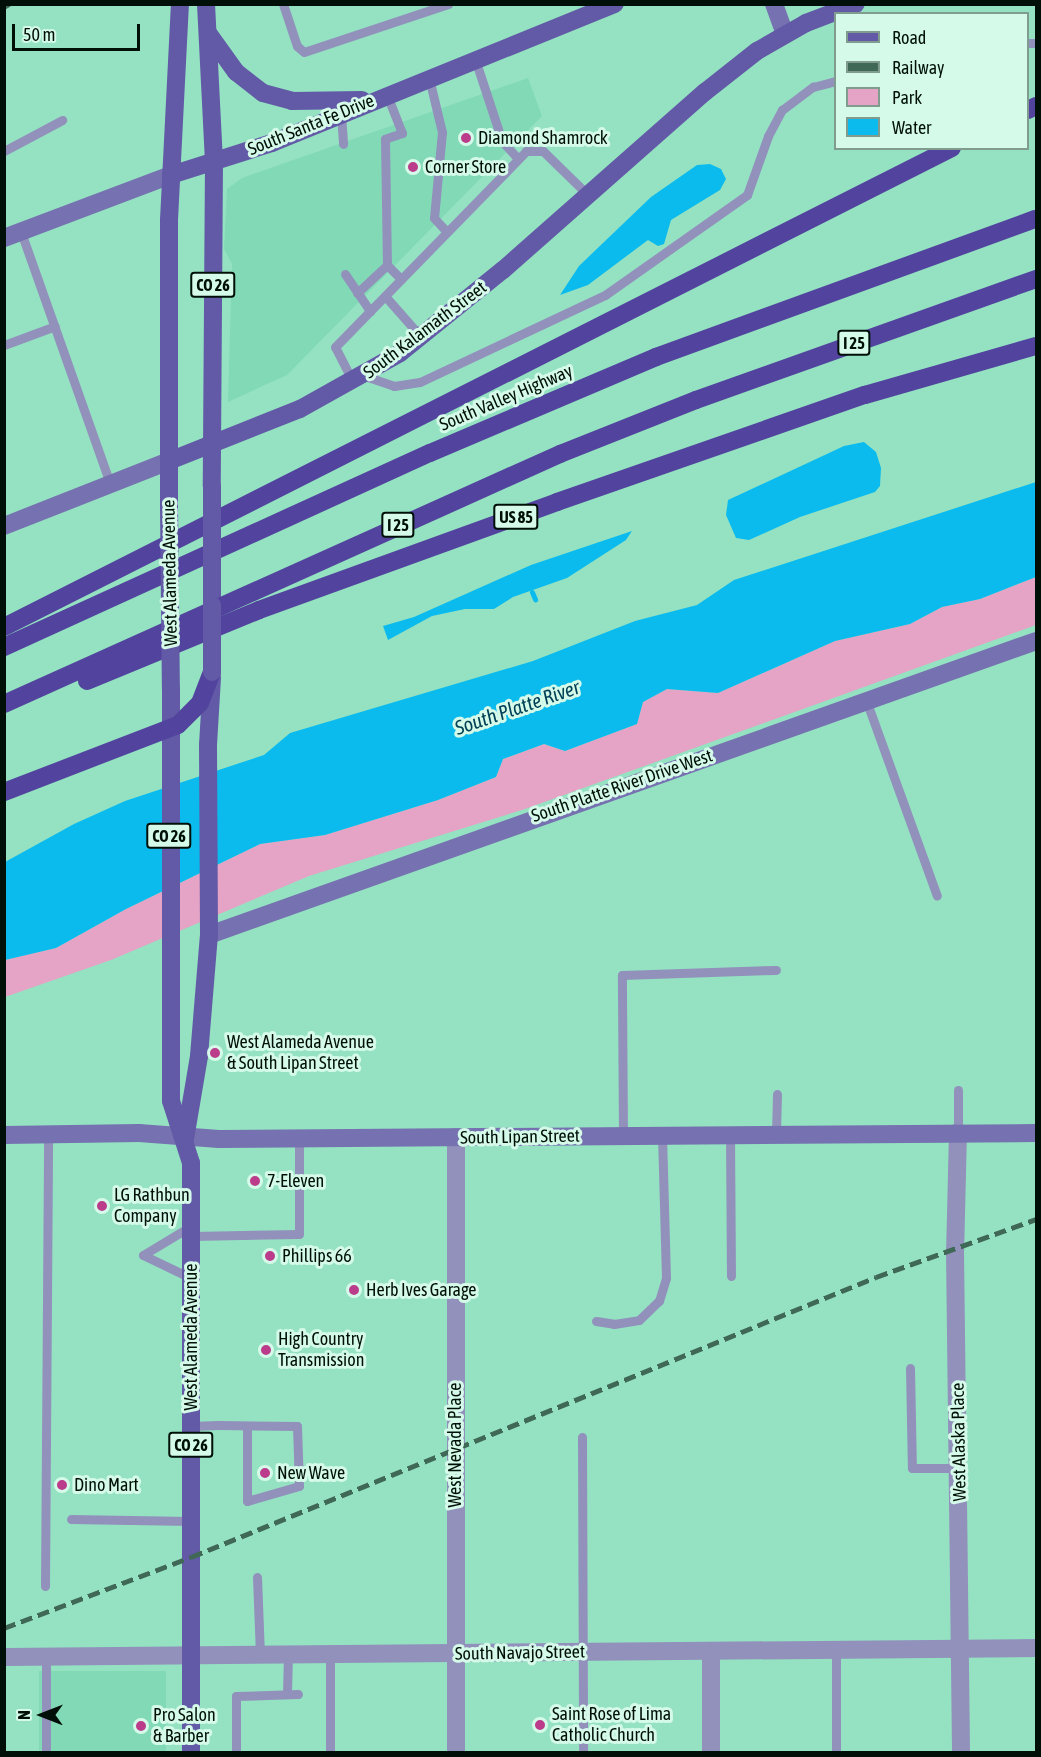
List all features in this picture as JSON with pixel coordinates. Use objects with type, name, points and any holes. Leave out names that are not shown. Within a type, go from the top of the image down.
[{"type":"highway","points":[[4,627],[948,150]]},
{"type":"highway","name":"South Valley Highway","points":[[4,647],[430,453],[656,357],[1036,219]]},
{"type":"highway","name":"I 25","points":[[4,704],[560,454],[717,392],[1036,279]]},
{"type":"highway","name":"US 85","points":[[4,714],[259,610],[557,502],[874,392],[1036,346]]},
{"type":"highway","points":[[4,792],[170,729],[194,710],[212,672]]},
{"type":"main road","name":"West Alameda Avenue","points":[[180,4],[171,175],[169,461],[171,689],[168,911],[172,980],[171,1101],[185,1138],[191,1163],[191,1752]]},
{"type":"main road","name":"West Alameda Avenue","points":[[185,1138],[199,1056],[209,935],[208,745],[212,672],[214,162],[206,4]]},
{"type":"main road","name":"South Santa Fe Drive","points":[[171,175],[214,162],[341,114],[615,4]]},
{"type":"main road","points":[[837,12],[856,4]]},
{"type":"main road","points":[[785,34],[834,13]]},
{"type":"main road","points":[[207,32],[236,72],[263,93],[292,100],[381,97]]},
{"type":"main road","name":"South Kalamath Street","points":[[169,461],[212,447],[359,379],[421,337],[705,92],[785,34]]},
{"type":"street","points":[[774,4],[785,34]]},
{"type":"street","name":"South Santa Fe Drive","points":[[13,235],[171,175]]},
{"type":"street","name":"South Kalamath Street","points":[[4,526],[169,461]]},
{"type":"street","name":"South Platte River Drive West","points":[[209,935],[1036,641]]},
{"type":"street","name":"West Alaska Place","points":[[958,1132],[955,1251],[960,1468],[961,1752]]},
{"type":"street","name":"South Lipan Street","points":[[4,1135],[140,1133],[185,1138],[299,1138],[1036,1133]]},
{"type":"street","name":"West Nevada Place","points":[[456,1137],[456,1752]]},
{"type":"street","name":"South Navajo Street","points":[[4,1657],[1036,1648]]},
{"type":"street","points":[[711,1651],[711,1752]]},
{"type":"lane","points":[[283,4],[297,46],[304,52],[448,4]]},
{"type":"lane","points":[[475,59],[502,141],[518,159]]},
{"type":"lane","points":[[429,78],[442,132],[434,218],[447,232]]},
{"type":"lane","points":[[588,195],[543,152],[526,151],[335,347],[359,379],[394,386],[420,382],[605,295],[747,195],[768,136],[782,110],[813,87],[834,82]]},
{"type":"lane","points":[[381,97],[402,133],[385,139],[387,265],[401,279]]},
{"type":"lane","points":[[341,114],[343,144]]},
{"type":"lane","points":[[4,151],[62,120]]},
{"type":"lane","points":[[13,235],[55,326],[110,484]]},
{"type":"lane","points":[[357,292],[387,265]]},
{"type":"lane","points":[[345,274],[370,311]]},
{"type":"lane","points":[[385,296],[421,337]]},
{"type":"lane","points":[[4,345],[55,326]]},
{"type":"lane","points":[[866,700],[937,896]]},
{"type":"lane","points":[[623,1136],[622,975],[776,970]]},
{"type":"lane","points":[[958,1090],[958,1132]]},
{"type":"lane","points":[[776,1134],[777,1094]]},
{"type":"lane","points":[[45,1586],[48,1134]]},
{"type":"lane","points":[[730,1135],[731,1276]]},
{"type":"lane","points":[[596,1321],[614,1324],[639,1320],[659,1301],[666,1278],[662,1136]]},
{"type":"lane","points":[[191,1278],[143,1255],[191,1231],[299,1234],[299,1138]]},
{"type":"lane","points":[[910,1368],[912,1468],[960,1468]]},
{"type":"lane","points":[[191,1426],[247,1426],[297,1426],[299,1486],[247,1501],[247,1426]]},
{"type":"lane","points":[[582,1437],[583,1752]]},
{"type":"lane","points":[[71,1519],[191,1521]]},
{"type":"lane","points":[[257,1577],[260,1654]]},
{"type":"lane","points":[[836,1650],[836,1752]]},
{"type":"lane","points":[[287,1694],[288,1654]]},
{"type":"lane","points":[[330,1654],[330,1752]]},
{"type":"lane","points":[[46,1655],[46,1752]]},
{"type":"lane","points":[[236,1752],[236,1696],[298,1694]]},
{"type":"shaded area","points":[[528,78],[542,116],[287,375],[228,402],[232,264],[224,249],[227,189],[242,178]]},
{"type":"shaded area","points":[[39,1671],[166,1671],[166,1752],[39,1752]]},
{"type":"green space","points":[[1036,577],[1036,625],[525,809],[309,876],[111,960],[5,997],[4,960],[56,948],[126,909],[260,844],[325,835],[438,800],[496,777],[503,759],[544,744],[565,751],[637,724],[643,702],[667,689],[718,693],[835,641],[910,624],[942,607],[980,599]]},
{"type":"water","points":[[710,164],[721,169],[726,179],[720,190],[671,220],[664,244],[658,246],[648,240],[588,285],[560,295],[579,266],[651,197],[697,165]]},
{"type":"water","points":[[864,442],[876,452],[881,468],[880,486],[875,492],[800,517],[749,540],[736,538],[726,515],[728,500],[844,446]]},
{"type":"water","name":"South Platte River","points":[[1036,482],[1036,577],[980,599],[942,607],[910,624],[835,641],[718,693],[667,689],[643,702],[637,724],[565,751],[544,744],[503,759],[496,777],[438,800],[325,835],[260,844],[126,909],[56,948],[5,960],[5,862],[74,824],[125,801],[264,755],[290,733],[533,661],[635,621],[697,605],[734,580]]},
{"type":"water","points":[[632,531],[626,540],[567,578],[513,597],[494,609],[465,609],[432,616],[388,640],[383,626],[414,617],[531,565]]},
{"type":"waterway","points":[[532,592],[535,599]]},
{"type":"railway","points":[[4,7],[9,4]]},
{"type":"railway","points":[[4,1628],[191,1557],[876,1277],[1036,1219]]},
{"type":"place","name":"Diamond Shamrock","points":[[466,138]]},
{"type":"place","name":"Corner Store","points":[[413,167]]},
{"type":"place","name":"West Alameda Avenue & South Lipan Street","points":[[215,1053]]},
{"type":"place","name":"7-Eleven","points":[[255,1181]]},
{"type":"place","name":"LG Rathbun Company","points":[[102,1206]]},
{"type":"place","name":"Phillips 66","points":[[270,1256]]},
{"type":"place","name":"Herb Ives Garage","points":[[354,1290]]},
{"type":"place","name":"High Country Transmission","points":[[266,1350]]},
{"type":"place","name":"New Wave","points":[[265,1473]]},
{"type":"place","name":"Dino Mart","points":[[62,1485]]},
{"type":"place","name":"Saint Rose of Lima Catholic Church","points":[[540,1725]]},
{"type":"place","name":"Pro Salon & Barber","points":[[141,1726]]}]
